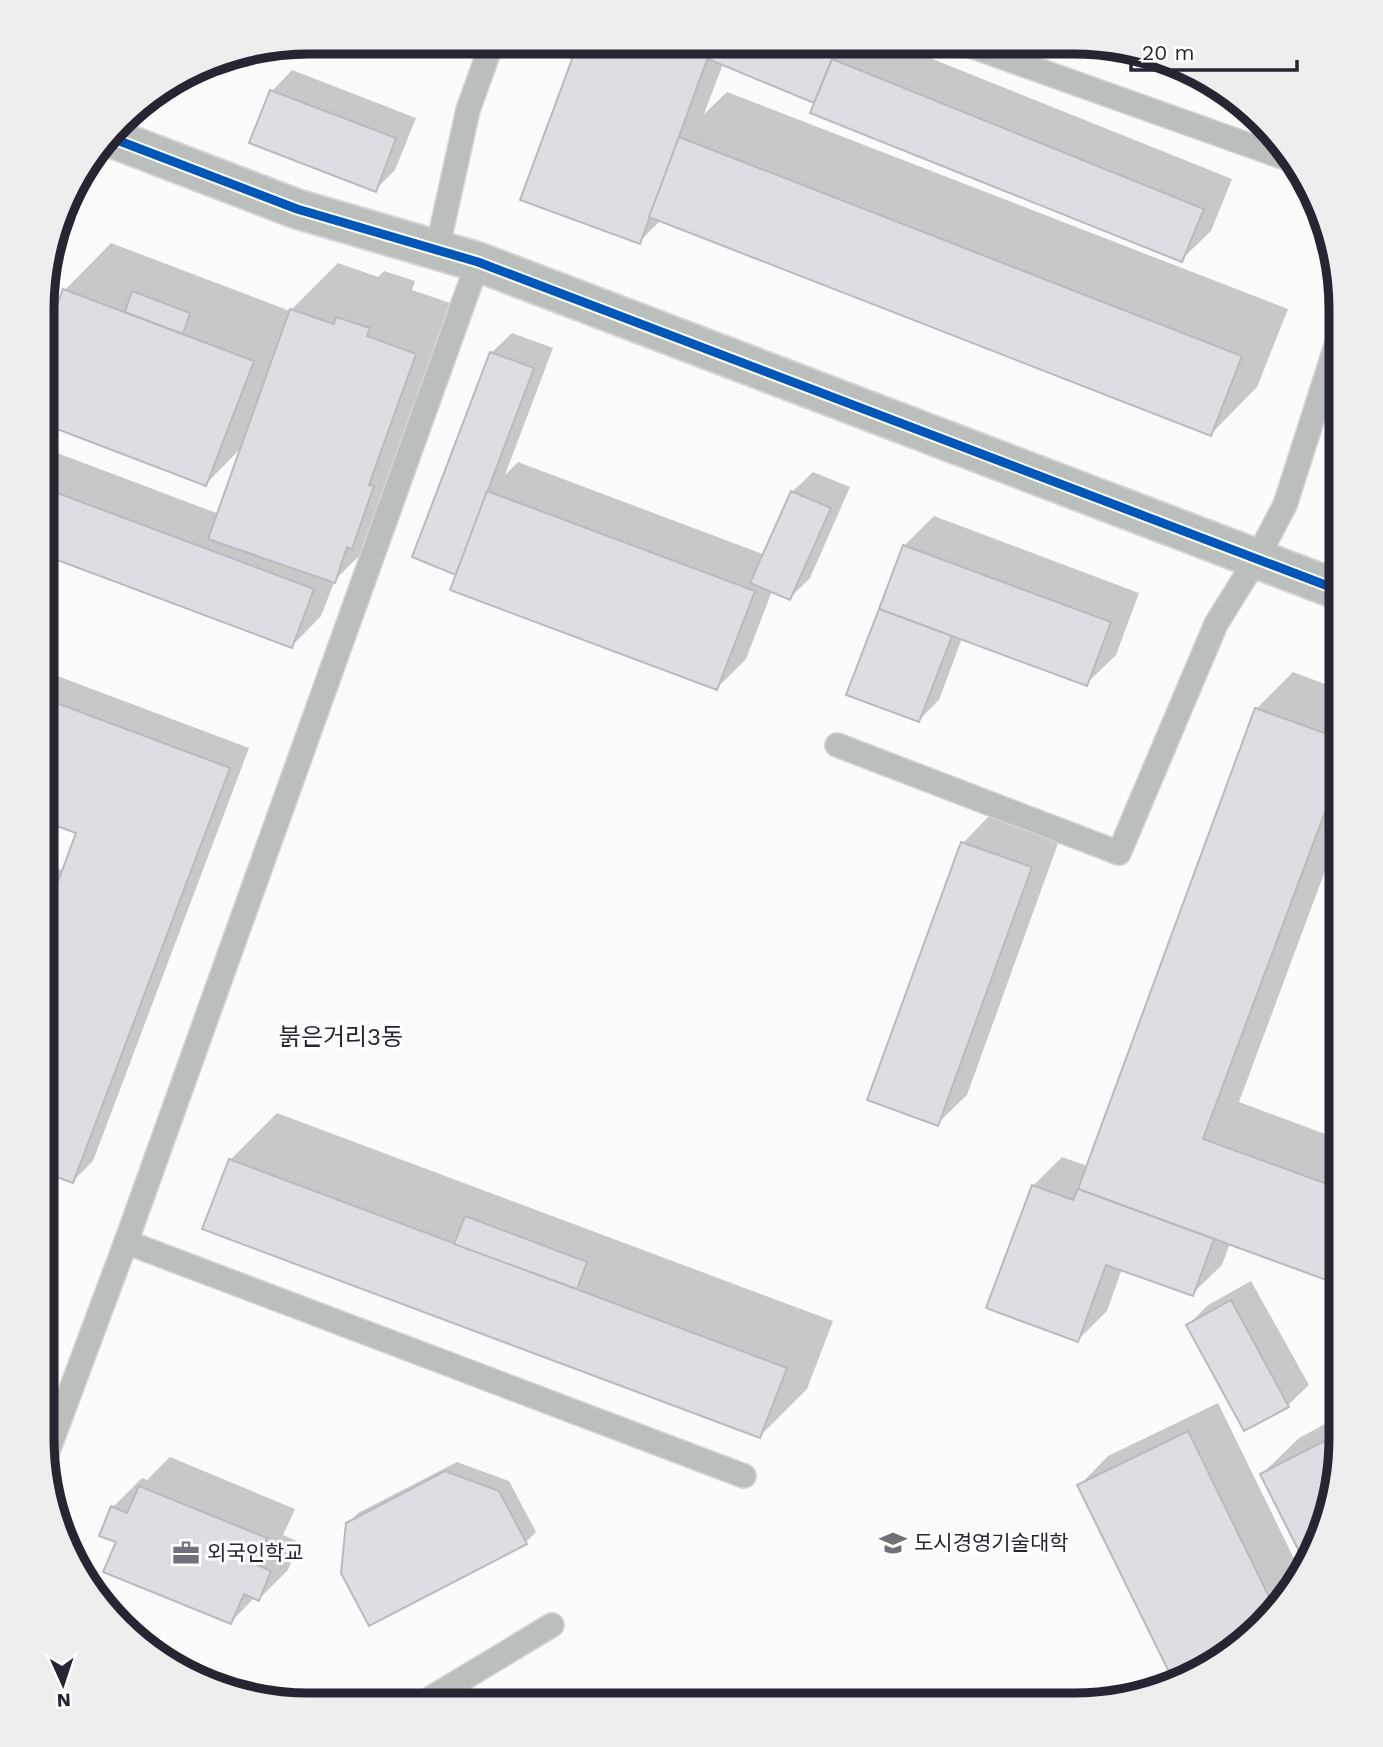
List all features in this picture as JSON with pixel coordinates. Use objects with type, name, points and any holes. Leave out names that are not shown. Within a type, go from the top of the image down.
[{"type":"street","points":[[118,141],[297,209],[478,262],[1329,585]]},
{"type":"lane","points":[[437,250],[468,110],[488,54]]},
{"type":"lane","points":[[993,54],[1277,155]]},
{"type":"lane","points":[[54,1435],[126,1242],[478,262]]},
{"type":"lane","points":[[837,745],[1119,853],[1216,624],[1257,558],[1285,505],[1329,368]]},
{"type":"lane","points":[[126,1242],[744,1476]]},
{"type":"lane","points":[[439,1693],[552,1625]]},
{"type":"building","points":[[574,54],[709,54],[640,244],[520,200]]},
{"type":"building","points":[[710,54],[834,54],[814,103],[708,59]]},
{"type":"building","points":[[832,59],[1204,209],[1182,262],[810,113]]},
{"type":"building","points":[[270,90],[396,138],[376,192],[249,143]]},
{"type":"building","points":[[679,137],[1242,356],[1211,436],[649,217]]},
{"type":"building","points":[[63,289],[254,361],[206,486],[54,428],[54,312]]},
{"type":"building","points":[[132,291],[190,313],[183,334],[125,312]]},
{"type":"building","points":[[290,309],[334,324],[336,317],[370,328],[367,336],[416,354],[369,485],[374,486],[352,549],[347,547],[335,583],[208,539]]},
{"type":"building","points":[[490,352],[534,368],[456,575],[412,557]]},
{"type":"building","points":[[487,491],[755,591],[717,690],[450,590]]},
{"type":"building","points":[[791,491],[831,508],[790,600],[750,583]]},
{"type":"building","points":[[54,492],[314,589],[292,648],[54,559]]},
{"type":"building","points":[[903,545],[1111,622],[1087,686],[879,609]]},
{"type":"building","points":[[879,609],[952,636],[919,722],[846,695]]},
{"type":"building","points":[[54,702],[230,768],[73,1183],[54,1176],[54,892],[76,833],[54,825]]},
{"type":"building","points":[[1255,708],[1329,735],[1329,801],[1203,1139],[1329,1185],[1329,1281],[1078,1189]]},
{"type":"building","points":[[961,842],[1032,867],[938,1126],[867,1100]]},
{"type":"building","points":[[229,1159],[787,1368],[760,1438],[202,1229]]},
{"type":"building","points":[[1032,1185],[1073,1200],[1078,1189],[1214,1239],[1193,1296],[1106,1265],[1078,1342],[986,1308]]},
{"type":"building","points":[[465,1216],[587,1262],[577,1289],[454,1244]]},
{"type":"building","points":[[1231,1300],[1289,1407],[1244,1431],[1186,1325]]},
{"type":"building","points":[[1188,1431],[1270,1600],[1229,1640],[1201,1659],[1170,1673],[1077,1485]]},
{"type":"building","points":[[1329,1439],[1324,1488],[1315,1520],[1300,1554],[1260,1474]]},
{"type":"building","points":[[445,1471],[499,1491],[527,1544],[369,1626],[341,1573],[346,1523]]},
{"type":"building","name":"외국인학교","points":[[139,1486],[267,1538],[255,1564],[271,1571],[259,1601],[244,1594],[231,1624],[103,1572],[116,1542],[99,1536],[111,1506],[127,1513]]},
{"type":"cycle path","points":[[118,141],[297,209],[478,262],[1329,586]]},
{"type":"place","name":"도시경영기술대학","points":[[893,1543]]},
{"type":"place","name":"외국인학교","points":[[186,1553]]},
{"type":"district","name":"붉은거리3동","points":[[341,1037]]}]
